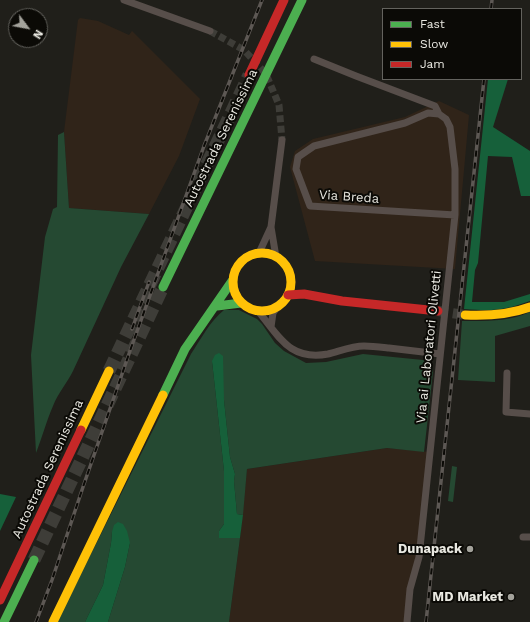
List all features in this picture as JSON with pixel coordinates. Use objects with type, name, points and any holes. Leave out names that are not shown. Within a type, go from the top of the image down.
[{"type":"main road","name":"Autostrada Serenissima","points":[[249,75],[284,0]]},
{"type":"main road","name":"Autostrada Serenissima","points":[[163,287],[302,0]]},
{"type":"main road","points":[[54,622],[185,350],[204,321],[217,306],[232,281],[238,265],[243,259],[251,255],[268,253],[276,256],[284,263],[289,272],[291,282],[288,295],[278,306],[272,310],[258,311],[241,303],[233,289],[232,281]]},
{"type":"main road","points":[[291,282],[304,294]]},
{"type":"main road","points":[[288,295],[304,294],[342,301],[438,311]]},
{"type":"main road","points":[[217,306],[241,303]]},
{"type":"main road","points":[[465,315],[495,316],[518,312],[530,307]]},
{"type":"main road","name":"Autostrada Serenissima","points":[[0,600],[109,371]]},
{"type":"main road","points":[[4,622],[34,560]]},
{"type":"street","points":[[124,0],[210,31]]},
{"type":"street","name":"Via ai Laboratori Olivetti","points":[[314,59],[435,106],[439,114],[446,119],[450,127],[455,169],[455,215],[419,557],[410,589],[407,622]]},
{"type":"street","name":"Via Breda","points":[[439,114],[428,113],[405,123],[314,146],[298,157],[296,169],[310,206],[455,215]]},
{"type":"street","points":[[276,256],[271,227],[282,140]]},
{"type":"street","points":[[259,253],[271,227]]},
{"type":"street","points":[[271,327],[273,313],[278,306]]},
{"type":"street","points":[[258,311],[283,343],[294,350],[305,354],[325,354],[364,346],[440,354]]},
{"type":"street","points":[[507,373],[506,412],[530,414]]},
{"type":"shaded area","points":[[80,18],[98,21],[129,35],[132,31],[200,99],[179,156],[149,214],[69,208],[64,132],[78,20]]},
{"type":"shaded area","points":[[439,101],[469,115],[455,269],[315,261],[290,167],[295,151],[313,139],[405,117]]},
{"type":"shaded area","points":[[387,448],[430,452],[407,622],[229,622],[247,469]]},
{"type":"green space","points":[[488,80],[508,80],[493,127],[530,151],[530,196],[521,196],[512,157],[488,156],[478,263],[475,270],[472,302],[504,302],[530,294],[530,301],[497,310],[464,309]]},
{"type":"green space","points":[[64,132],[69,208],[149,214],[121,267],[73,371],[55,401],[36,453],[31,355],[45,237],[53,209],[57,207],[58,135]]},
{"type":"green space","points":[[224,310],[239,310],[257,319],[275,343],[284,351],[306,363],[326,362],[363,354],[423,360],[429,362],[433,372],[424,452],[387,448],[247,469],[243,515],[237,514],[234,481],[235,474],[230,457],[224,400],[212,361],[224,471],[224,524],[219,531],[219,538],[240,538],[229,622],[108,622],[125,567],[130,543],[112,532],[103,585],[85,622],[57,622],[191,354],[210,325]]},
{"type":"green space","points":[[530,312],[530,326],[495,336],[495,382],[458,380],[462,321],[488,321],[513,318]]},
{"type":"green space","points":[[219,353],[223,356],[224,400],[230,457],[235,474],[234,481],[237,514],[243,515],[240,538],[219,538],[219,531],[224,524],[224,471],[212,361],[215,355]]},
{"type":"green space","points":[[452,466],[457,467],[453,502],[448,501]]},
{"type":"green space","points":[[0,494],[16,497],[0,531]]},
{"type":"green space","points":[[118,522],[123,524],[127,531],[130,543],[125,567],[108,622],[85,622],[103,585],[112,532],[114,525]]},
{"type":"tunnel","points":[[210,31],[244,50],[266,74],[279,105],[282,140]]},
{"type":"tunnel","points":[[109,371],[249,75]]},
{"type":"tunnel","points":[[34,560],[163,287]]},
{"type":"tunnel","points":[[438,311],[465,315]]},
{"type":"railway","points":[[36,622],[52,580],[131,348],[204,146],[262,0]]},
{"type":"railway","points":[[491,8],[492,0]]},
{"type":"railway","points":[[426,622],[484,80]]},
{"type":"railway","points":[[132,329],[149,282]]},
{"type":"traffic: fast","points":[[163,287],[302,0]]},
{"type":"traffic: fast","points":[[163,395],[185,349],[232,281]]},
{"type":"traffic: fast","points":[[217,306],[241,303]]},
{"type":"traffic: fast","points":[[4,622],[34,560]]},
{"type":"traffic: slow","points":[[256,253],[268,253],[283,261],[291,276],[291,282],[291,288],[283,303],[268,311],[256,311],[241,303],[233,288],[233,276],[241,261],[256,253]]},
{"type":"traffic: slow","points":[[465,315],[498,314],[514,312],[530,307]]},
{"type":"traffic: slow","points":[[81,430],[109,371]]},
{"type":"traffic: slow","points":[[53,622],[163,395]]},
{"type":"traffic: jam","points":[[249,75],[284,0]]},
{"type":"traffic: jam","points":[[288,295],[304,294],[342,301],[438,311]]},
{"type":"traffic: jam","points":[[0,600],[81,430]]},
{"type":"place","name":"Dunapack","points":[[470,549]]},
{"type":"place","name":"MD Market","points":[[511,597]]}]
